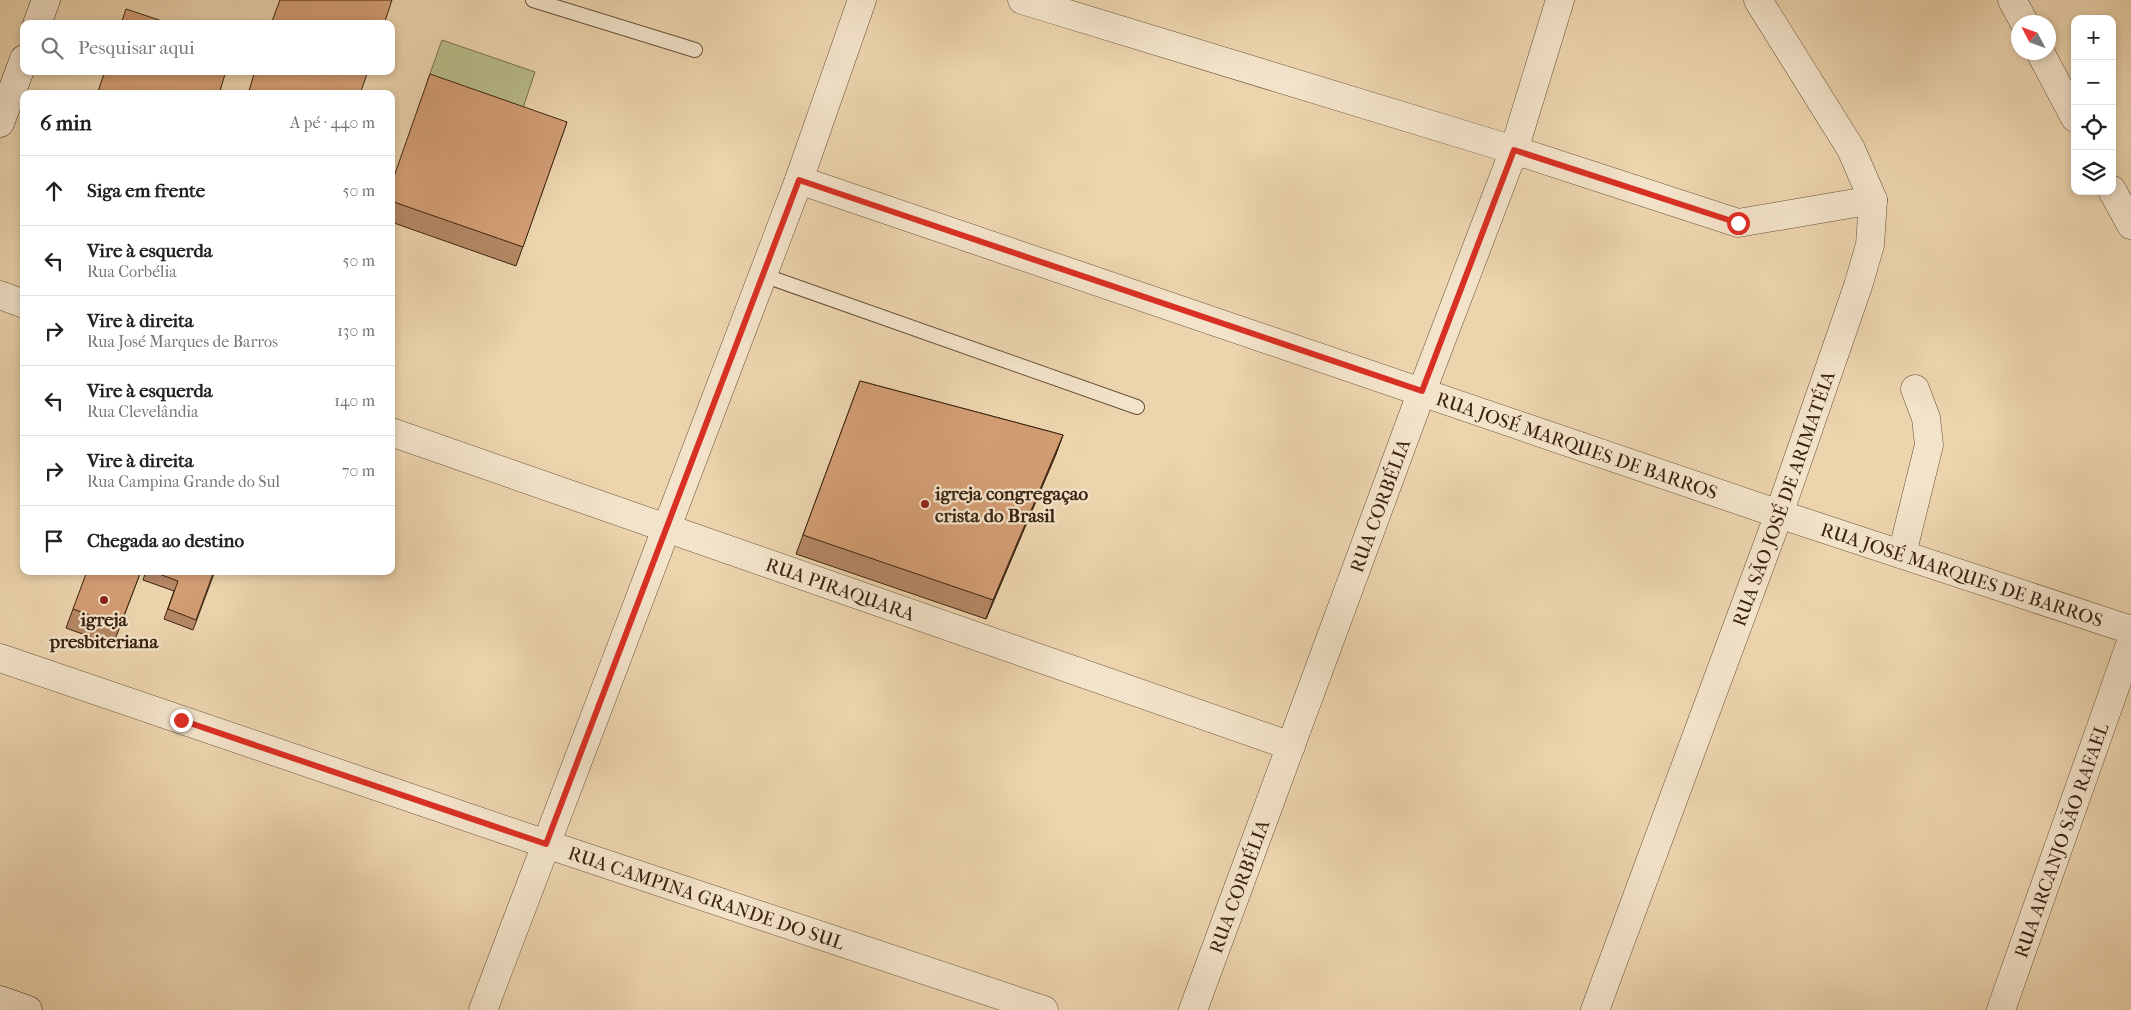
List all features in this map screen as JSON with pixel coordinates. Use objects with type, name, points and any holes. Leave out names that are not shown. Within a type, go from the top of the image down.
[{"type":"street","points":[[38,20],[46,0]]},
{"type":"street","points":[[483,1010],[799,180],[862,0]]},
{"type":"street","points":[[1022,0],[1514,150],[1738,223],[1874,200]]},
{"type":"street","name":"RUA CORBÉLIA","points":[[1193,1010],[1422,391],[1514,150],[1560,0]]},
{"type":"street","name":"RUA SÃO JOSÉ DE ARIMATÉIA","points":[[1595,1010],[1779,514],[1858,286],[1870,245],[1874,200],[1852,149],[1758,0]]},
{"type":"street","points":[[2012,0],[2020,15]]},
{"type":"street","points":[[2044,60],[2071,110]]},
{"type":"street","points":[[0,123],[20,70]]},
{"type":"street","name":"RUA JOSÉ MARQUES DE BARROS","points":[[799,180],[1779,514],[2131,630]]},
{"type":"street","points":[[2115,195],[2131,225]]},
{"type":"street","points":[[0,295],[20,302]]},
{"type":"street","points":[[1902,554],[1929,445],[1926,418],[1915,389]]},
{"type":"street","name":"RUA PIRAQUARA","points":[[395,433],[1290,746]]},
{"type":"street","name":"RUA ARCANJO SÃO RAFAEL","points":[[2000,1010],[2131,642]]},
{"type":"street","name":"RUA CAMPINA GRANDE DO SUL","points":[[0,658],[546,844],[1044,1010]]},
{"type":"street","points":[[0,1000],[28,1010]]},
{"type":"lane","points":[[532,0],[695,50]]},
{"type":"lane","points":[[763,275],[1137,407]]},
{"type":"green space","points":[[442,40],[535,72],[520,117],[426,85]]},
{"type":"building","points":[[280,0],[392,0],[385,20],[272,20]]},
{"type":"building","points":[[126,9],[159,20],[122,20]]},
{"type":"building","points":[[430,74],[567,122],[523,247],[395,202],[395,174]]},
{"type":"building","points":[[104,75],[225,75],[220,90],[98,90]]},
{"type":"building","points":[[254,75],[367,75],[361,90],[249,90]]},
{"type":"building","name":"igreja congregaçao crista do Brasil","points":[[860,381],[1063,435],[993,600],[803,535]]},
{"type":"building","name":"igreja presbiteriana","points":[[86,575],[139,575],[120,626],[73,609]]},
{"type":"building","points":[[162,575],[213,575],[196,620],[168,609],[178,581]]},
{"type":"place","name":"igreja congregaçao crista do Brasil","points":[[925,504]]},
{"type":"place","name":"igreja presbiteriana","points":[[104,600]]},
{"type":"route","points":[[181,720],[546,844],[799,180],[1422,391],[1514,150],[1738,223]]}]
